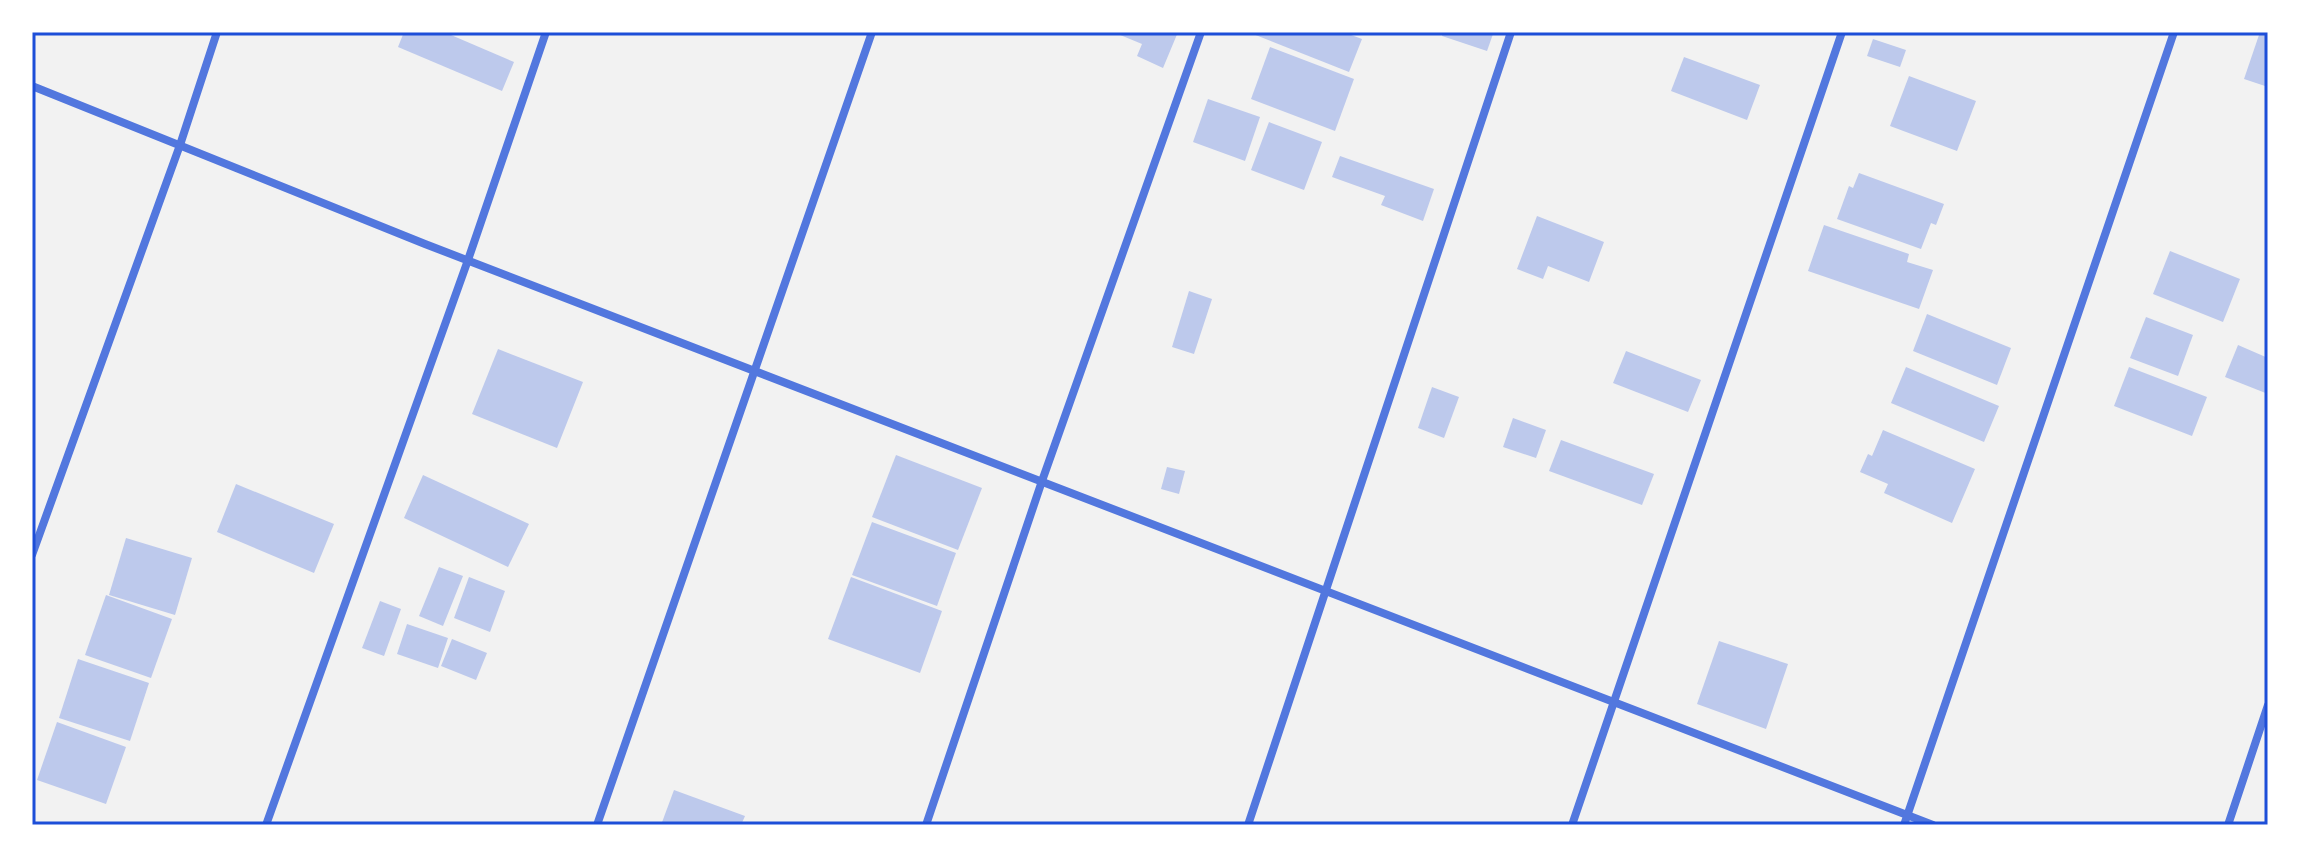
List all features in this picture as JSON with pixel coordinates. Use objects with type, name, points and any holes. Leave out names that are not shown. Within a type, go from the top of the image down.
[{"type":"street","points":[[32,555],[180,145],[217,32]]},
{"type":"street","points":[[266,825],[546,32]]},
{"type":"street","points":[[597,825],[872,32]]},
{"type":"street","points":[[926,825],[1042,481],[1201,32]]},
{"type":"street","points":[[1248,825],[1511,32]]},
{"type":"street","points":[[1572,825],[1842,32]]},
{"type":"street","points":[[1904,825],[2174,32]]},
{"type":"street","points":[[32,86],[468,260],[1933,825]]},
{"type":"street","points":[[2228,825],[2268,705]]},
{"type":"building","points":[[404,32],[444,32],[514,62],[502,91],[398,47]]},
{"type":"building","points":[[1113,32],[1178,32],[1163,68],[1137,56],[1142,44]]},
{"type":"building","points":[[1248,32],[1343,32],[1362,39],[1349,72]]},
{"type":"building","points":[[1443,32],[1493,34],[1487,51],[1442,36]]},
{"type":"building","points":[[2260,32],[2268,32],[2268,87],[2244,79]]},
{"type":"building","points":[[1873,39],[1906,50],[1900,67],[1867,56]]},
{"type":"building","points":[[1270,47],[1354,79],[1335,131],[1251,99]]},
{"type":"building","points":[[1684,57],[1760,85],[1747,120],[1671,91]]},
{"type":"building","points":[[1909,76],[1976,101],[1957,151],[1890,126]]},
{"type":"building","points":[[1208,99],[1260,117],[1245,161],[1193,142]]},
{"type":"building","points":[[1269,122],[1322,142],[1304,190],[1251,170]]},
{"type":"building","points":[[1340,156],[1434,189],[1423,221],[1381,205],[1385,196],[1332,177]]},
{"type":"building","points":[[1859,173],[1944,204],[1936,225],[1931,223],[1921,249],[1837,219],[1849,186],[1853,188]]},
{"type":"building","points":[[1537,216],[1604,242],[1589,282],[1548,266],[1543,279],[1517,269]]},
{"type":"building","points":[[1824,225],[1909,254],[1907,262],[1933,270],[1919,309],[1808,271]]},
{"type":"building","points":[[2170,251],[2240,279],[2223,322],[2153,294]]},
{"type":"building","points":[[1189,291],[1212,299],[1194,354],[1172,347]]},
{"type":"building","points":[[1927,314],[2011,348],[1997,385],[1913,351]]},
{"type":"building","points":[[2146,317],[2193,335],[2178,376],[2130,358]]},
{"type":"building","points":[[2238,345],[2268,358],[2268,394],[2225,377]]},
{"type":"building","points":[[498,349],[583,382],[557,448],[472,414]]},
{"type":"building","points":[[1626,351],[1701,380],[1688,412],[1613,383]]},
{"type":"building","points":[[1906,367],[1999,406],[1984,442],[1891,403]]},
{"type":"building","points":[[2129,367],[2207,397],[2192,436],[2114,406]]},
{"type":"building","points":[[1432,387],[1459,397],[1444,438],[1418,428]]},
{"type":"building","points":[[1513,418],[1546,430],[1536,458],[1503,447]]},
{"type":"building","points":[[1883,430],[1975,469],[1952,523],[1884,493],[1888,484],[1860,472],[1868,454],[1872,456]]},
{"type":"building","points":[[1561,440],[1654,474],[1642,505],[1549,471]]},
{"type":"building","points":[[896,455],[982,488],[958,550],[872,517]]},
{"type":"building","points":[[1167,467],[1185,471],[1179,494],[1161,489]]},
{"type":"building","points":[[423,475],[529,524],[508,567],[404,518]]},
{"type":"building","points":[[236,484],[334,524],[314,573],[217,532]]},
{"type":"building","points":[[872,522],[956,553],[937,606],[852,575]]},
{"type":"building","points":[[126,538],[192,558],[175,615],[109,595]]},
{"type":"building","points":[[439,567],[463,576],[443,626],[419,616]]},
{"type":"building","points":[[469,577],[505,591],[490,632],[454,618]]},
{"type":"building","points":[[851,577],[942,611],[920,673],[828,639]]},
{"type":"building","points":[[106,595],[172,619],[151,678],[85,655]]},
{"type":"building","points":[[380,601],[401,609],[384,656],[362,648]]},
{"type":"building","points":[[407,624],[448,638],[438,668],[397,654]]},
{"type":"building","points":[[452,639],[487,653],[476,680],[441,666]]},
{"type":"building","points":[[1719,641],[1788,664],[1766,729],[1697,704]]},
{"type":"building","points":[[78,659],[149,683],[130,741],[59,718]]},
{"type":"building","points":[[57,722],[126,747],[106,804],[37,780]]},
{"type":"building","points":[[674,790],[745,816],[741,825],[661,825]]}]
